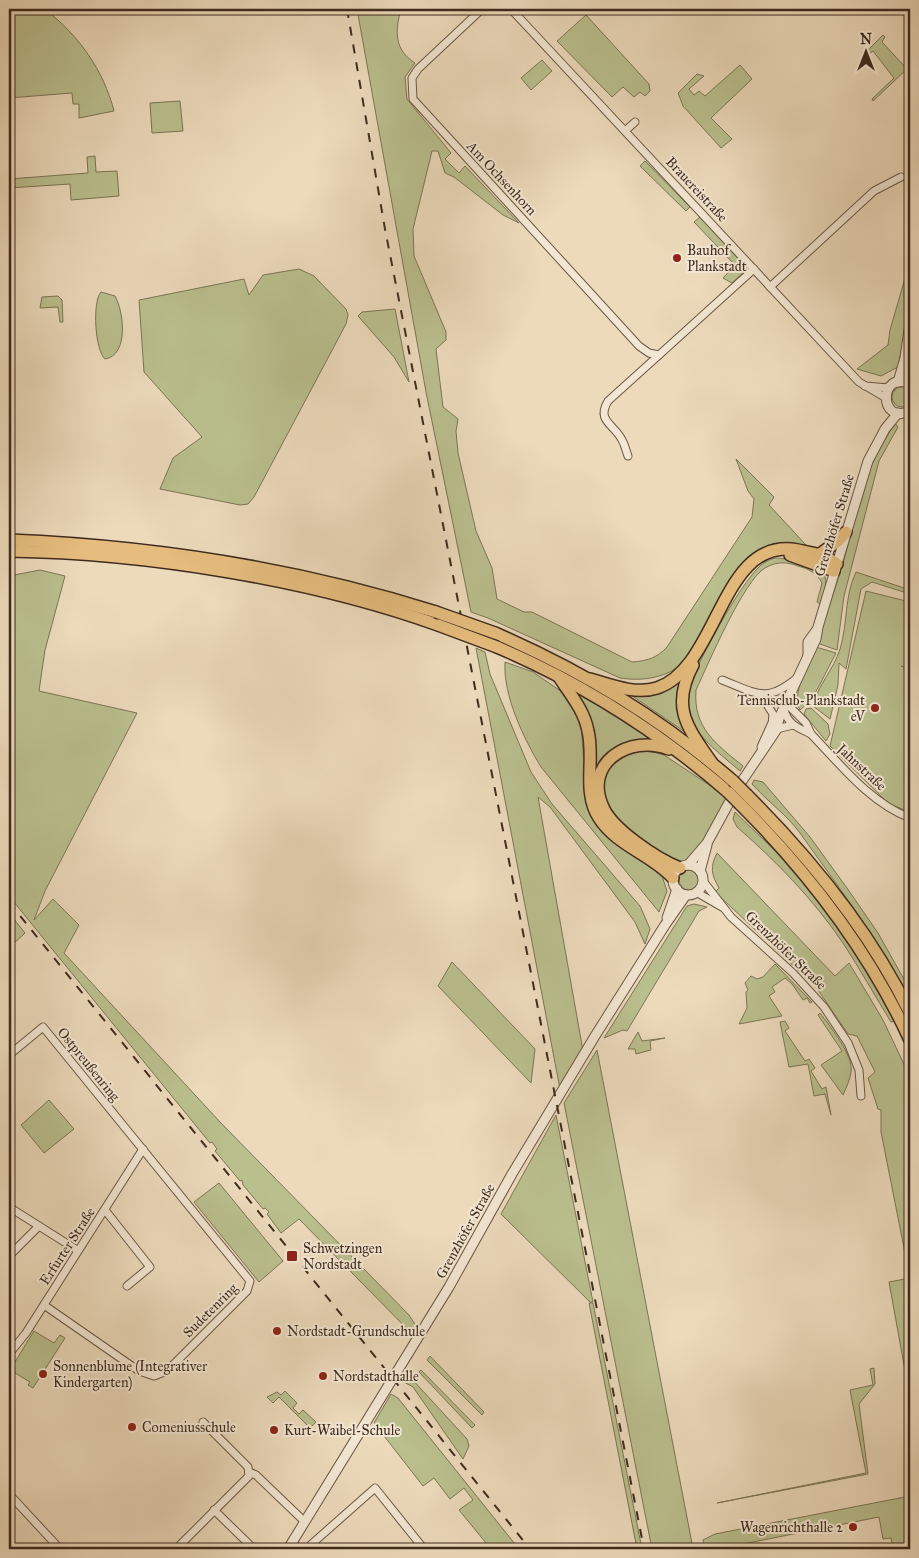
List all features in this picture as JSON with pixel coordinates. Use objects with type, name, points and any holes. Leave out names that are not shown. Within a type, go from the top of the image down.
[{"type":"highway","points":[[820,554],[838,541],[846,532]]},
{"type":"highway","points":[[9,540],[124,546],[215,559],[325,581],[436,612],[495,633],[590,679],[649,716],[733,781],[744,800],[835,913],[871,966],[910,1040]]},
{"type":"highway","points":[[590,679],[620,688],[641,690],[656,688],[670,682],[681,672],[693,656],[743,572],[754,559],[778,549],[820,554],[835,568]]},
{"type":"highway","points":[[9,551],[124,558],[221,572],[324,592],[408,614],[497,647],[558,676],[618,710],[682,755],[728,792],[744,800],[778,826],[831,888],[885,967],[910,1013]]},
{"type":"highway","points":[[712,763],[686,724],[682,708],[682,695],[689,672],[744,576],[759,561],[783,554],[797,556],[835,568]]},
{"type":"highway","points":[[558,676],[578,704],[588,730],[591,795],[594,809],[613,834],[681,870]]},
{"type":"highway","points":[[681,870],[656,855],[607,816],[602,805],[599,784],[607,763],[626,747],[647,744],[682,755]]},
{"type":"street","name":"Am Ochsenhorn","points":[[482,9],[418,69],[412,78],[412,99],[639,346],[648,354],[658,355]]},
{"type":"street","name":"Brauereistraße","points":[[511,9],[865,386],[886,398]]},
{"type":"street","points":[[625,131],[635,122]]},
{"type":"street","points":[[770,287],[874,191],[901,177]]},
{"type":"street","points":[[628,456],[622,439],[604,417],[603,409],[608,401],[754,269]]},
{"type":"street","points":[[898,382],[905,358],[910,323]]},
{"type":"street","points":[[865,386],[888,388],[898,382],[909,383],[905,358]]},
{"type":"street","points":[[888,388],[886,398],[889,408],[898,414],[910,411]]},
{"type":"street","name":"Grenzhöfer Straße","points":[[885,430],[889,408]]},
{"type":"street","name":"Grenzhöfer Straße","points":[[700,871],[707,843],[736,790],[762,750],[763,741],[779,718],[808,655],[812,651],[816,632],[868,461],[885,430],[898,414]]},
{"type":"street","points":[[722,680],[761,695],[776,693],[799,676]]},
{"type":"street","points":[[761,695],[773,714],[774,727],[793,725]]},
{"type":"street","points":[[785,706],[788,720],[793,725],[811,734]]},
{"type":"street","points":[[785,706],[806,723],[811,734]]},
{"type":"street","name":"Jahnstraße","points":[[811,734],[876,798],[910,818]]},
{"type":"street","name":"Grenzhöfer Straße","points":[[681,870],[707,843]]},
{"type":"street","points":[[703,881],[696,892],[686,895],[677,889],[681,870],[700,871],[703,881],[725,908]]},
{"type":"street","name":"Grenzhöfer Straße","points":[[664,925],[677,889]]},
{"type":"street","name":"Grenzhöfer Straße","points":[[696,892],[725,908],[793,973],[824,1007],[848,1043],[859,1070],[860,1096]]},
{"type":"street","name":"Grenzhöfer Straße","points":[[288,1549],[449,1287],[512,1174],[664,925],[686,895]]},
{"type":"street","name":"Ostpreußenring","points":[[9,1054],[43,1027],[143,1149]]},
{"type":"street","name":"Erfurter Straße","points":[[9,1354],[44,1305],[77,1250],[105,1210],[143,1149]]},
{"type":"street","name":"Sudetenring","points":[[44,1305],[139,1371],[154,1376],[167,1371],[249,1288],[249,1278],[143,1149]]},
{"type":"street","points":[[9,1206],[77,1250]]},
{"type":"street","points":[[105,1210],[150,1267],[126,1286]]},
{"type":"street","points":[[9,1256],[39,1226]]},
{"type":"street","points":[[203,1422],[248,1470],[256,1475],[304,1521]]},
{"type":"street","points":[[176,1549],[249,1476],[248,1470]]},
{"type":"street","points":[[306,1549],[375,1488],[424,1549]]},
{"type":"street","points":[[9,1494],[60,1549]]},
{"type":"street","points":[[214,1510],[254,1549]]},
{"type":"green space","points":[[9,9],[45,9],[69,30],[96,67],[114,111],[79,118],[79,104],[73,104],[72,93],[9,98]]},
{"type":"green space","points":[[357,9],[401,9],[397,32],[398,39],[403,52],[415,63],[405,77],[407,99],[451,153],[445,159],[459,173],[465,166],[519,223],[503,215],[454,177],[445,173],[438,151],[432,151],[413,229],[414,256],[446,332],[446,340],[436,349],[443,407],[458,419],[456,431],[458,453],[476,531],[492,568],[497,599],[524,612],[532,612],[632,662],[647,660],[655,656],[667,647],[752,517],[754,499],[748,491],[736,459],[774,497],[769,505],[806,545],[775,544],[753,553],[732,579],[706,628],[686,659],[666,674],[643,679],[620,678],[471,612],[426,392]]},
{"type":"green space","points":[[586,15],[649,84],[650,91],[645,96],[640,92],[634,97],[623,87],[612,97],[557,41]]},
{"type":"green space","points":[[883,35],[885,37],[882,42],[907,69],[873,101],[872,99],[894,78],[873,51],[869,54],[867,51]]},
{"type":"green space","points":[[542,60],[552,71],[531,90],[521,78]]},
{"type":"green space","points":[[740,65],[752,79],[711,118],[732,139],[721,148],[683,106],[678,93],[697,74],[704,76],[689,89],[694,95],[699,91],[705,96]]},
{"type":"green space","points":[[180,101],[183,131],[152,133],[150,103]]},
{"type":"green space","points":[[95,156],[96,172],[117,171],[119,196],[71,200],[70,184],[9,188],[9,179],[88,173],[87,157]]},
{"type":"green space","points":[[645,161],[690,207],[686,211],[640,166]]},
{"type":"green space","points":[[700,217],[745,266],[745,271],[732,283],[723,278],[735,265],[694,222]]},
{"type":"green space","points":[[910,261],[910,303],[898,367],[881,376],[857,369],[888,345],[890,330]]},
{"type":"green space","points":[[299,269],[314,276],[346,309],[348,315],[346,324],[254,497],[248,504],[240,505],[160,489],[173,458],[202,437],[144,372],[139,300],[244,279],[249,295],[263,275]]},
{"type":"green space","points":[[101,292],[115,296],[121,312],[122,322],[121,342],[118,350],[113,356],[105,359],[99,346],[96,326],[96,305]]},
{"type":"green space","points":[[58,296],[62,300],[63,322],[60,322],[58,307],[40,308],[42,297]]},
{"type":"green space","points":[[395,309],[409,382],[394,357],[358,316],[362,312]]},
{"type":"green space","points":[[902,387],[909,390],[912,397],[909,404],[902,407],[895,404],[892,397],[895,390]]},
{"type":"green space","points":[[895,423],[898,427],[879,461],[844,596],[837,650],[817,643],[842,567],[868,473],[874,458]]},
{"type":"green space","points":[[775,558],[803,563],[822,573],[826,583],[820,604],[817,602],[822,583],[812,572],[786,563],[778,563],[765,568],[756,576],[737,605],[696,690],[698,715],[702,725],[715,742],[743,766],[740,771],[712,747],[694,726],[689,711],[689,689],[694,673],[710,641],[741,590],[759,567]]},
{"type":"green space","points":[[40,570],[65,576],[45,650],[39,691],[137,713],[45,891],[34,920],[53,899],[79,925],[64,953],[220,1122],[409,1315],[418,1329],[415,1337],[299,1219],[281,1233],[267,1214],[269,1212],[265,1208],[263,1209],[243,1185],[242,1180],[240,1181],[215,1151],[217,1149],[212,1142],[210,1143],[9,896],[9,576]]},
{"type":"green space","points":[[856,572],[910,590],[910,594],[872,582],[861,589],[846,669],[839,663],[838,685],[830,719],[813,706],[818,691],[834,664],[840,649],[848,600]]},
{"type":"green space","name":"Tennisclub-Plankstadt eV","points":[[866,591],[910,602],[910,668],[901,666],[910,669],[910,812],[889,804],[830,746]]},
{"type":"green space","points":[[816,647],[836,653],[810,701],[800,710],[797,696],[799,688]]},
{"type":"green space","points":[[476,648],[485,652],[490,674],[531,772],[552,804],[640,906],[650,929],[645,944],[635,922],[550,807],[538,797],[583,1051],[560,1089]]},
{"type":"green space","points":[[505,662],[533,672],[565,694],[581,725],[586,789],[607,834],[620,847],[661,873],[667,891],[659,912],[541,767],[528,744],[511,703],[507,689]]},
{"type":"green space","points":[[682,676],[686,732],[631,695]]},
{"type":"green space","points":[[581,694],[654,741],[606,760],[601,813],[579,697]]},
{"type":"green space","points":[[811,708],[828,724],[830,734],[826,741],[804,714],[806,709]]},
{"type":"green space","points":[[645,750],[664,755],[726,796],[726,800],[701,845],[687,861],[675,860],[659,852],[619,821],[612,813],[606,801],[603,790],[604,780],[608,771],[623,758]]},
{"type":"green space","points":[[754,780],[763,782],[810,837],[847,888],[878,933],[910,990],[910,1000],[872,935],[844,894],[795,826],[752,784]]},
{"type":"green space","points":[[735,812],[795,870],[843,930],[897,1021],[891,1022],[843,943],[807,896],[780,867],[737,827],[733,819]]},
{"type":"green space","points":[[717,853],[835,976],[849,963],[883,1020],[910,1077],[910,1278],[881,1132],[881,1110],[878,1109],[868,1078],[875,1072],[857,1036],[848,1034],[816,987],[715,892],[719,888],[714,879],[712,867]]},
{"type":"green space","points":[[689,870],[696,873],[699,880],[696,887],[689,890],[682,887],[679,880],[682,873]]},
{"type":"green space","points":[[694,904],[707,907],[699,911],[627,1031],[623,1030],[604,1038],[687,906]]},
{"type":"green space","points":[[9,913],[25,933],[9,948]]},
{"type":"green space","points":[[452,962],[535,1049],[531,1083],[438,986]]},
{"type":"green space","points":[[775,964],[812,1002],[810,1003],[807,998],[803,1000],[792,984],[785,978],[772,987],[775,992],[769,996],[782,1016],[739,1024],[747,1008],[746,992],[748,990],[745,983],[751,976],[757,979],[763,977]]},
{"type":"green space","points":[[820,1013],[840,1041],[851,1065],[849,1081],[843,1095],[821,1065],[842,1051],[818,1015]]},
{"type":"green space","points":[[785,1021],[789,1028],[785,1031],[805,1061],[809,1059],[815,1068],[811,1071],[822,1089],[826,1087],[831,1115],[825,1094],[814,1096],[808,1064],[789,1067],[780,1022]]},
{"type":"green space","points":[[638,1032],[642,1041],[665,1038],[650,1041],[651,1050],[636,1054],[635,1049],[628,1049]]},
{"type":"green space","points":[[597,1050],[693,1549],[652,1549],[564,1103]]},
{"type":"green space","points":[[49,1100],[74,1129],[44,1153],[21,1125]]},
{"type":"green space","points":[[556,1115],[593,1302],[590,1302],[501,1214]]},
{"type":"green space","points":[[219,1183],[283,1261],[259,1282],[194,1202]]},
{"type":"green space","points":[[910,1278],[910,1398],[889,1282]]},
{"type":"green space","points":[[589,1303],[593,1303],[642,1549],[637,1549]]},
{"type":"green space","points":[[34,1331],[54,1343],[60,1335],[65,1338],[33,1388],[28,1385],[30,1382],[10,1370]]},
{"type":"green space","points":[[430,1356],[484,1412],[482,1415],[427,1360]]},
{"type":"green space","points":[[874,1368],[875,1384],[859,1404],[868,1474],[717,1503],[866,1473],[850,1390],[873,1385],[870,1369]]},
{"type":"green space","points":[[421,1370],[475,1425],[472,1428],[419,1372]]},
{"type":"green space","points":[[406,1376],[410,1377],[467,1439],[469,1446],[463,1459],[413,1387],[400,1380]]},
{"type":"green space","points":[[285,1391],[297,1403],[293,1408],[299,1414],[303,1410],[316,1422],[310,1428],[279,1397],[273,1403],[267,1397],[277,1392],[281,1395]]},
{"type":"green space","points":[[391,1394],[398,1398],[519,1549],[491,1549],[459,1510],[473,1500],[464,1488],[450,1499],[434,1478],[423,1486],[374,1423]]},
{"type":"green space","points":[[910,1496],[910,1549],[893,1549],[891,1538],[883,1539],[879,1517],[743,1544],[744,1549],[705,1549],[703,1540],[715,1534]]},
{"type":"railway","points":[[347,9],[385,229],[644,1549]]},
{"type":"railway","points":[[9,902],[530,1549]]},
{"type":"place","name":"Bauhof Plankstadt","points":[[677,258]]},
{"type":"place","name":"Tennisclub-Plankstadt eV","points":[[875,708]]},
{"type":"place","name":"Schwetzingen Nordstadt","points":[[292,1256]]},
{"type":"place","name":"Nordstadt-Grundschule","points":[[277,1331]]},
{"type":"place","name":"Sonnenblume (Integrativer Kindergarten)","points":[[43,1374]]},
{"type":"place","name":"Nordstadthalle","points":[[323,1376]]},
{"type":"place","name":"Comeniusschule","points":[[132,1427]]},
{"type":"place","name":"Kurt-Waibel-Schule","points":[[274,1430]]},
{"type":"place","name":"Wagenrichthalle 2","points":[[853,1527]]}]
